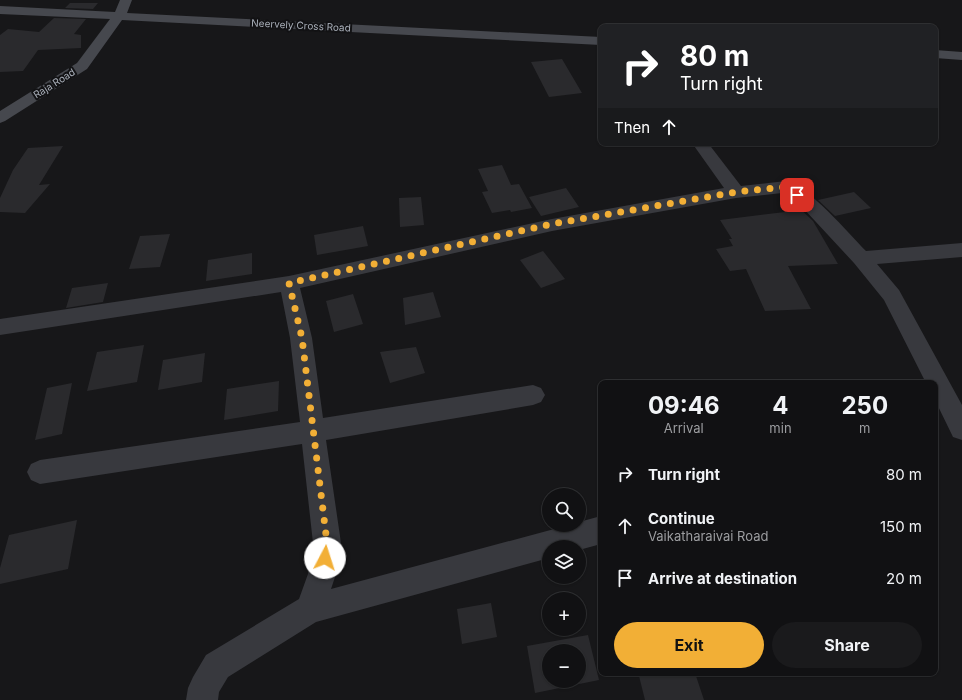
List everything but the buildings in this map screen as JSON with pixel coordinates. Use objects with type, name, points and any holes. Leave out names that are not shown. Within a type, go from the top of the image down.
[{"type":"street","name":"Raja Road","points":[[0,118],[82,66],[119,16],[126,0]]},
{"type":"street","name":"Neervely Cross Road","points":[[0,10],[598,41]]},
{"type":"street","points":[[938,54],[962,56]]},
{"type":"street","points":[[702,146],[736,192]]},
{"type":"street","points":[[0,327],[289,283],[552,224],[736,192],[786,187],[809,204],[861,258],[892,295],[936,380]]},
{"type":"street","points":[[861,258],[962,250]]},
{"type":"street","points":[[289,283],[302,338],[327,543],[322,574],[310,609]]},
{"type":"street","points":[[938,383],[962,429]]},
{"type":"street","points":[[40,472],[313,431],[533,395]]},
{"type":"street","points":[[202,700],[204,688],[217,666],[310,609],[598,531]]},
{"type":"route","points":[[325,558],[327,543],[302,338],[289,283],[552,224],[736,192],[786,187],[797,195]]}]
